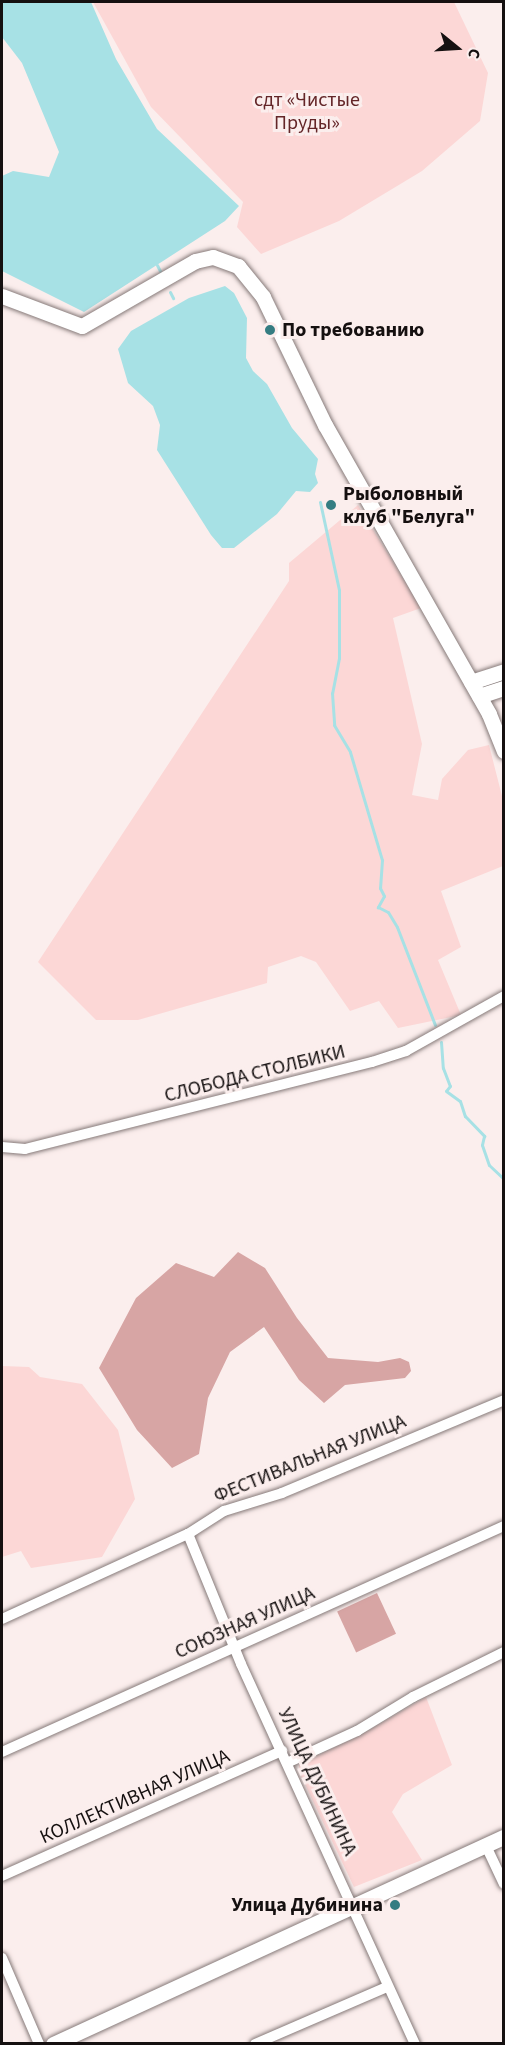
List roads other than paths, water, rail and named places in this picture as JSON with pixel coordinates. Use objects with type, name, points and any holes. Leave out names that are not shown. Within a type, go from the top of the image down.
[{"type":"main road","points":[[2,296],[72,325],[82,326],[195,261],[213,257],[238,266],[263,297],[325,424],[479,696],[504,751]]},
{"type":"main road","points":[[471,682],[504,671]]},
{"type":"main road","points":[[479,696],[504,688]]},
{"type":"main road","points":[[53,2043],[504,1838]]},
{"type":"street","name":"СЛОБОДА СТОЛБИКИ","points":[[2,1147],[25,1149],[372,1062],[406,1051],[504,996]]},
{"type":"street","name":"ФЕСТИВАЛЬНАЯ УЛИЦА","points":[[2,1619],[188,1534],[224,1511],[293,1488],[504,1400]]},
{"type":"street","name":"СОЮЗНАЯ УЛИЦА","points":[[2,1752],[504,1526]]},
{"type":"street","name":"УЛИЦА ДУБИНИНА","points":[[188,1534],[235,1648],[354,1906],[387,1987],[415,2043]]},
{"type":"street","points":[[289,1762],[357,1731],[413,1697],[504,1652]]},
{"type":"street","name":"КОЛЛЕКТИВНАЯ УЛИЦА","points":[[2,1876],[282,1751]]},
{"type":"street","points":[[486,1846],[504,1884]]},
{"type":"street","points":[[2,1958],[39,2043]]},
{"type":"street","points":[[255,2043],[387,1987]]},
{"type":"water","points":[[2,2],[91,2],[116,59],[157,129],[239,206],[225,221],[84,312],[2,271],[2,176],[13,171],[49,177],[59,152],[22,63],[2,37]]},
{"type":"water","points":[[225,286],[234,293],[247,318],[246,358],[253,371],[267,384],[292,428],[318,459],[315,474],[318,483],[310,492],[296,491],[277,514],[234,548],[222,548],[211,535],[157,450],[160,425],[153,406],[128,383],[118,349],[131,331],[189,298]]},
{"type":"waterway","points":[[157,265],[160,271]]},
{"type":"waterway","points":[[170,292],[173,298]]},
{"type":"waterway","points":[[320,502],[339,590],[339,658],[332,693],[334,725],[350,752],[382,860],[380,888],[384,896],[378,907],[388,912],[397,927],[435,1025]]},
{"type":"waterway","points":[[441,1042],[443,1068],[450,1086],[446,1091],[460,1101],[465,1116],[484,1136],[482,1145],[489,1165],[504,1179]]},
{"type":"place","name":"По требованию","points":[[270,330]]},
{"type":"place","name":"Рыболовный клуб \"Белуга\"","points":[[331,505]]},
{"type":"place","name":"Улица Дубинина","points":[[395,1905]]},
{"type":"park label","name":"сдт «Чистые Пруды»","points":[[307,112]]}]
